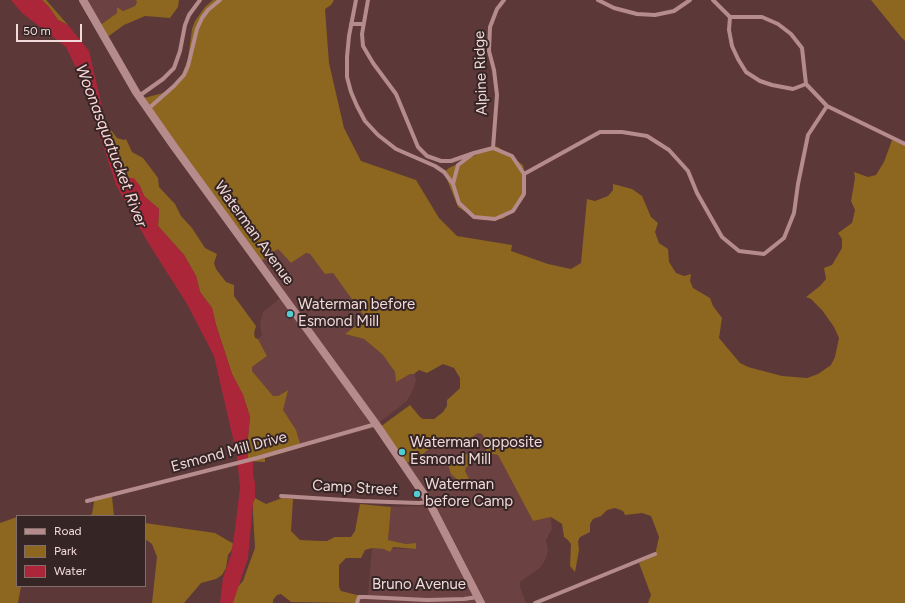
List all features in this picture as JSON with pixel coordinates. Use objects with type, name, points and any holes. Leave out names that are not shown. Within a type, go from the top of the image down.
[{"type":"main road","name":"Waterman Avenue","points":[[82,0],[139,96],[172,145],[376,424],[429,502],[479,600]]},
{"type":"street","points":[[139,96],[163,79],[174,68],[180,51],[187,20],[192,10],[200,0]]},
{"type":"street","points":[[148,109],[184,75],[188,66],[197,29],[202,18],[208,10],[220,0]]},
{"type":"street","points":[[356,0],[347,50],[347,77],[356,106],[366,121],[378,135],[396,149],[435,166],[444,172],[453,184],[459,203],[474,217],[495,219],[513,211],[524,194],[524,174],[512,156],[493,148],[451,161],[441,161],[427,156],[418,147],[396,94],[373,63],[363,46],[363,24],[368,0]]},
{"type":"street","name":"Alpine Ridge","points":[[493,148],[497,95],[489,51],[490,27],[497,9],[504,0]]},
{"type":"street","points":[[598,0],[614,8],[637,14],[655,15],[674,11],[690,0]]},
{"type":"street","points":[[713,0],[730,17],[762,17],[778,24],[791,34],[802,48],[806,84],[827,106],[905,144]]},
{"type":"street","points":[[730,17],[729,30],[732,46],[746,72],[760,81],[786,88],[793,89],[806,84]]},
{"type":"street","points":[[351,24],[363,24]]},
{"type":"street","points":[[524,174],[600,132],[622,132],[647,136],[669,150],[688,171],[697,193],[722,237],[740,251],[764,254],[784,238],[794,213],[808,135],[827,106]]},
{"type":"street","points":[[453,184],[458,165],[474,153]]},
{"type":"street","name":"Esmond Mill Drive","points":[[86,501],[251,460],[376,424]]},
{"type":"street","name":"Camp Street","points":[[281,496],[361,502],[429,502]]},
{"type":"street","points":[[535,603],[654,554]]},
{"type":"street","name":"Bruno Avenue","points":[[356,603],[359,597],[427,600],[479,600]]},
{"type":"shaded area","points":[[83,0],[136,0],[137,2],[135,6],[123,11],[118,7],[117,13],[99,26]]},
{"type":"shaded area","points":[[278,249],[291,263],[306,253],[310,254],[325,273],[333,273],[364,316],[363,320],[345,334],[364,339],[383,355],[395,372],[414,374],[416,379],[414,388],[406,402],[377,424],[377,427],[301,447],[283,410],[287,390],[278,396],[273,396],[252,371],[252,367],[267,356],[258,339],[262,335],[260,323],[263,312],[283,296],[260,262]]},
{"type":"shaded area","points":[[478,432],[482,434],[487,444],[486,451],[476,457],[469,453],[465,471],[466,467],[493,454],[498,455],[533,521],[551,517],[552,529],[546,540],[548,550],[546,558],[541,567],[520,582],[520,587],[526,603],[358,603],[360,597],[368,596],[372,548],[416,549],[416,543],[406,544],[388,540],[391,507],[428,505],[405,464],[423,454],[434,445],[445,448],[462,444]]},
{"type":"green space","points":[[42,0],[46,0],[68,25],[58,20]]},
{"type":"green space","points":[[136,0],[179,0],[178,7],[170,18],[145,16],[124,25],[106,38],[99,26],[117,13],[117,7],[123,11],[135,6],[137,2]]},
{"type":"green space","points":[[213,0],[334,0],[331,5],[325,9],[329,63],[344,128],[361,161],[416,180],[439,218],[457,236],[512,245],[511,251],[548,264],[571,269],[581,263],[587,199],[595,201],[608,196],[613,190],[613,184],[632,189],[642,196],[651,217],[658,223],[655,232],[659,243],[668,249],[669,262],[676,273],[684,276],[691,274],[690,281],[693,288],[710,298],[713,306],[722,318],[719,338],[740,363],[748,367],[782,376],[807,378],[818,374],[831,365],[835,357],[839,338],[834,327],[822,310],[811,299],[806,297],[826,279],[824,268],[832,265],[842,248],[842,239],[838,233],[852,223],[855,210],[851,201],[855,178],[854,172],[868,177],[876,175],[884,162],[892,140],[905,145],[905,603],[648,603],[651,595],[639,563],[655,555],[659,537],[651,516],[642,513],[625,515],[623,511],[615,508],[607,510],[601,516],[593,519],[590,524],[590,532],[580,537],[578,541],[579,550],[575,572],[570,566],[571,544],[564,537],[562,524],[551,517],[533,521],[498,455],[493,454],[466,467],[465,471],[469,479],[462,484],[451,474],[446,459],[470,453],[476,457],[486,451],[487,444],[482,434],[478,433],[462,444],[445,448],[434,445],[423,454],[405,464],[380,427],[410,405],[423,419],[434,419],[443,412],[447,406],[447,400],[460,388],[460,378],[454,368],[443,364],[427,373],[419,370],[414,374],[410,374],[396,382],[395,372],[383,355],[364,339],[345,334],[363,320],[364,316],[333,273],[325,274],[310,254],[306,253],[291,263],[278,249],[260,262],[144,98],[171,91],[180,80],[188,59],[192,29],[195,21],[205,7]]},
{"type":"green space","points":[[871,0],[905,0],[905,41],[901,37]]},
{"type":"green space","points":[[109,129],[117,138],[124,140],[126,139],[132,152],[143,158],[158,178],[159,187],[175,204],[181,216],[192,228],[205,248],[217,254],[214,263],[216,269],[226,282],[234,285],[234,296],[256,326],[254,333],[255,338],[258,339],[267,356],[252,367],[252,371],[273,396],[278,396],[288,390],[283,410],[296,430],[301,447],[265,458],[265,462],[248,461],[247,447],[250,417],[243,395],[232,374],[212,308],[200,292],[196,276],[184,255],[158,226],[159,209],[144,196],[140,186],[129,178],[117,157]]},
{"type":"green space","points":[[494,146],[498,147],[523,165],[525,176],[523,193],[513,212],[502,219],[484,220],[476,218],[458,207],[444,172],[449,168]]},
{"type":"green space","points":[[95,496],[112,497],[114,515],[90,515],[92,514]]},
{"type":"green space","points":[[255,498],[266,504],[282,498],[293,499],[291,531],[300,540],[327,541],[335,537],[351,537],[355,531],[360,504],[391,507],[388,540],[406,544],[416,543],[416,549],[393,547],[390,552],[384,549],[372,548],[365,550],[361,558],[346,558],[339,565],[339,587],[341,591],[360,597],[358,603],[291,602],[281,594],[277,595],[273,600],[273,603],[233,603],[233,592],[243,581],[255,548],[253,503]]},
{"type":"green space","points":[[16,517],[16,587],[21,587],[18,603],[0,603],[0,523]]},
{"type":"green space","points":[[146,523],[215,533],[234,544],[228,555],[226,568],[222,575],[216,579],[201,583],[184,603],[152,603],[157,557],[152,544],[146,540]]},
{"type":"water","name":"Woonasquatucket River","points":[[11,0],[42,0],[58,20],[68,25],[89,51],[103,111],[117,157],[129,178],[134,178],[140,186],[144,196],[159,209],[158,226],[184,255],[196,276],[200,292],[212,308],[232,374],[243,395],[250,417],[247,447],[248,461],[253,461],[253,475],[255,483],[255,498],[253,503],[248,558],[233,603],[220,603],[223,578],[231,555],[240,488],[237,456],[214,356],[187,304],[147,241],[116,185],[80,76],[66,47],[22,13]]},
{"type":"place","name":"Waterman before Esmond Mill","points":[[290,314]]},
{"type":"place","name":"Waterman opposite Esmond Mill","points":[[402,452]]},
{"type":"place","name":"Waterman before Camp","points":[[417,494]]}]
